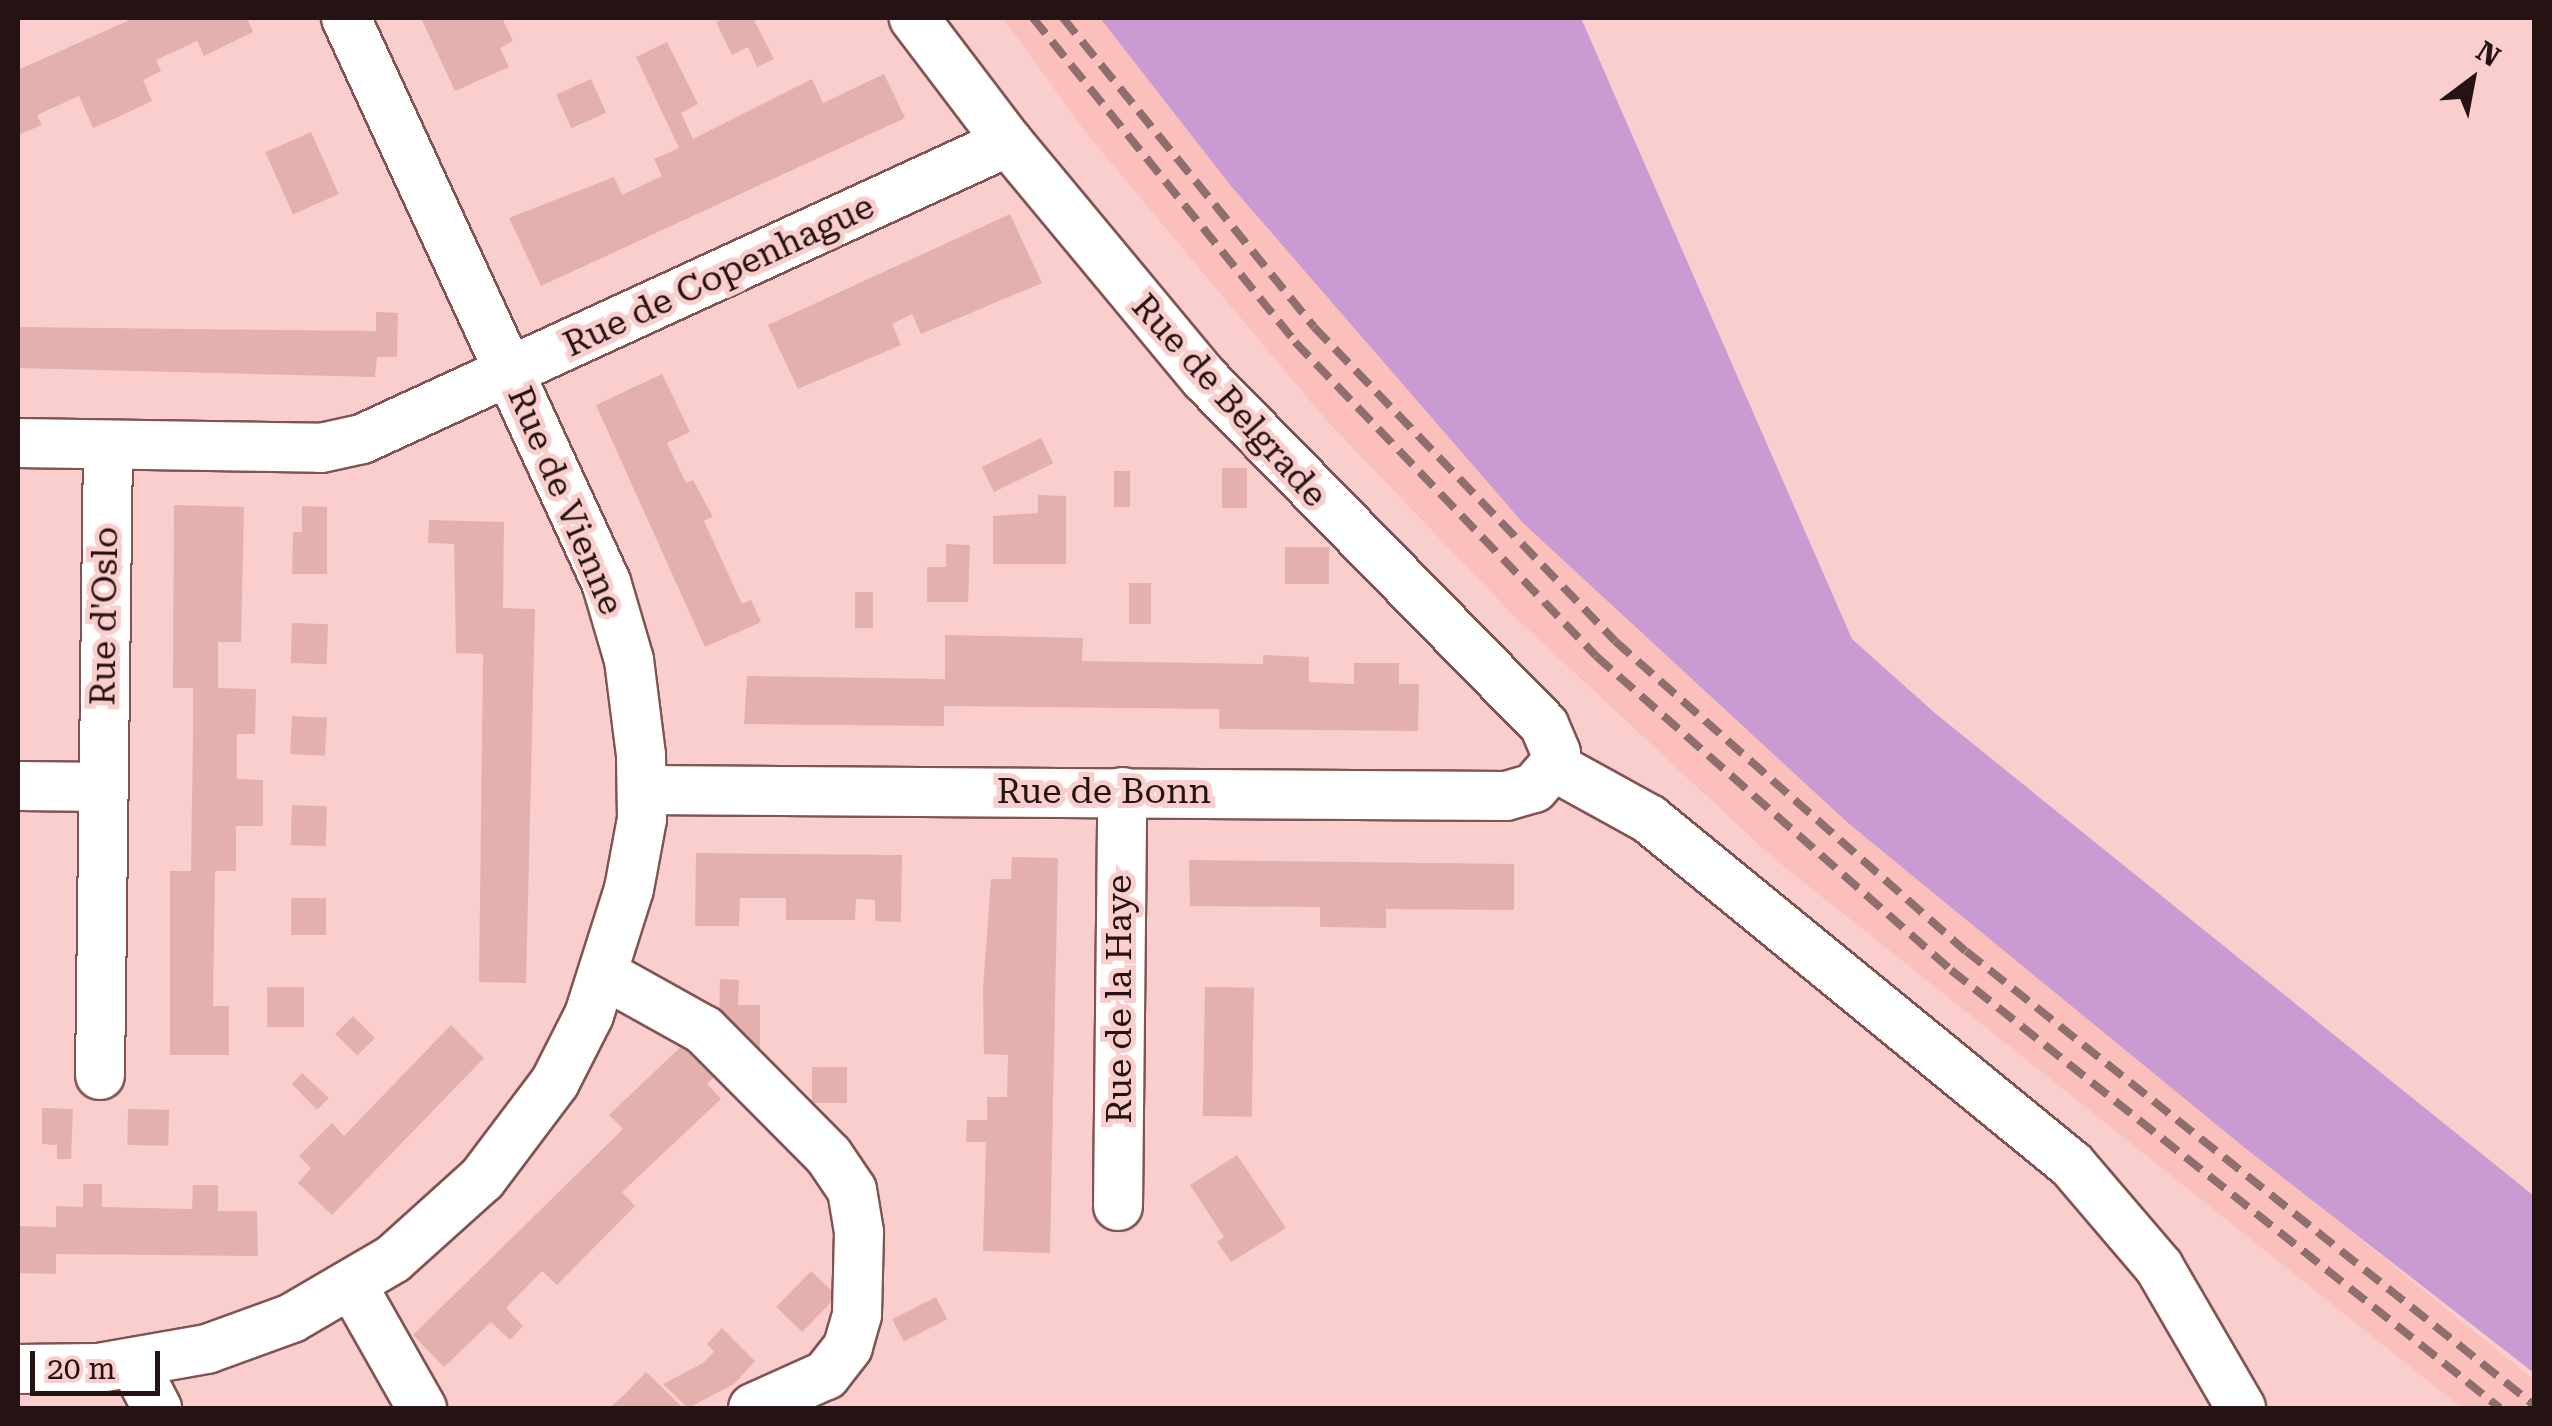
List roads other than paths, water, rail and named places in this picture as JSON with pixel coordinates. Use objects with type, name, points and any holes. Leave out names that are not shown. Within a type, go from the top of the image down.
[{"type":"street","name":"Rue de Vienne","points":[[18,1369],[134,1364],[248,1335],[352,1285],[447,1215],[507,1150],[555,1082],[605,975],[637,854],[643,790],[629,660],[606,582],[346,18]]},
{"type":"street","name":"Rue de Belgrade","points":[[914,18],[1008,142],[1205,379],[1544,725],[1556,754],[1553,766]]},
{"type":"street","name":"Rue de Copenhague","points":[[18,443],[339,446],[510,374],[1008,142]]},
{"type":"street","name":"Rue d'Oslo","points":[[100,1075],[108,445]]},
{"type":"street","name":"Rue de Bonn","points":[[643,790],[1506,796],[1534,788],[1553,766]]},
{"type":"street","points":[[1553,766],[1664,831],[2072,1165],[2159,1267],[2241,1408]]},
{"type":"street","points":[[18,786],[104,787]]},
{"type":"street","name":"Rue de la Haye","points":[[1118,1206],[1122,792]]},
{"type":"street","points":[[605,975],[704,1030],[829,1156],[852,1190],[858,1249],[857,1315],[848,1347],[826,1375],[753,1408]]},
{"type":"street","points":[[352,1285],[422,1408]]},
{"type":"street","points":[[134,1364],[157,1408]]},
{"type":"railway","points":[[1033,18],[1295,342],[1596,656],[1951,970],[2500,1408]]},
{"type":"railway","points":[[1063,18],[1314,327],[1615,641],[1966,951],[2534,1405]]}]
